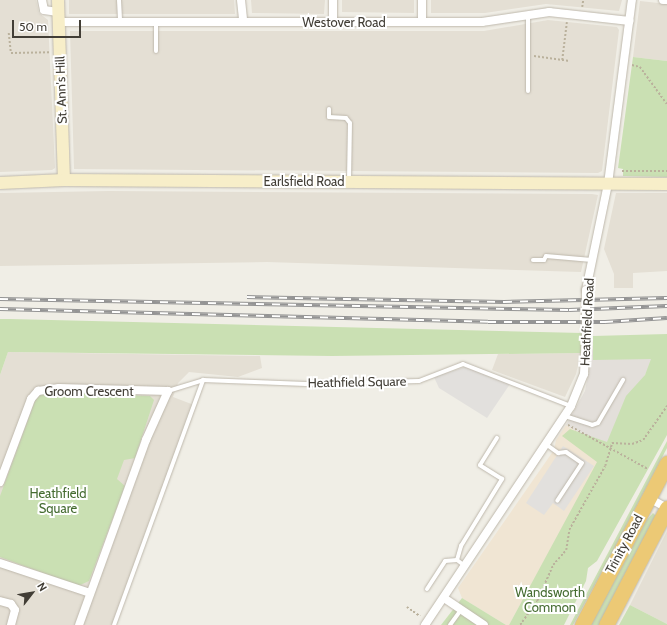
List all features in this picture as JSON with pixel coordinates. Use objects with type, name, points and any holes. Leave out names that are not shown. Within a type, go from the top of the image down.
[{"type":"highway","name":"Trinity Road","points":[[582,625],[667,463]]},
{"type":"highway","name":"Trinity Road","points":[[606,625],[667,508]]},
{"type":"main road","name":"St. Ann's Hill","points":[[58,11],[64,180]]},
{"type":"main road","name":"Earlsfield Road","points":[[0,183],[64,180],[667,184]]},
{"type":"street","points":[[42,0],[44,10],[58,11]]},
{"type":"street","points":[[241,0],[242,20]]},
{"type":"street","points":[[333,0],[333,22]]},
{"type":"street","points":[[422,0],[422,22]]},
{"type":"street","name":"Heathfield Road","points":[[427,623],[546,445],[570,406],[584,374],[586,290],[608,184],[632,0]]},
{"type":"street","name":"Westover Road","points":[[58,11],[120,22],[242,20],[333,22],[482,22],[549,12],[629,21]]},
{"type":"street","name":"Groom Crescent","points":[[0,482],[31,399],[38,391],[60,388],[168,391]]},
{"type":"street","points":[[78,625],[146,440],[168,391]]},
{"type":"street","points":[[649,498],[667,508]]},
{"type":"street","points":[[0,563],[90,593]]},
{"type":"street","points":[[444,598],[484,625]]},
{"type":"street","points":[[0,600],[11,604],[15,610],[11,625]]},
{"type":"lane","points":[[119,0],[120,22]]},
{"type":"lane","points":[[528,16],[528,91]]},
{"type":"lane","points":[[156,22],[156,51]]},
{"type":"lane","points":[[329,109],[330,117],[346,118],[350,123],[349,181]]},
{"type":"lane","points":[[533,260],[544,260],[546,256],[593,260]]},
{"type":"lane","name":"Heathfield Square","points":[[168,391],[204,380],[306,384],[419,381],[463,364],[570,406]]},
{"type":"lane","points":[[114,625],[204,380]]},
{"type":"lane","points":[[563,418],[592,425],[598,423],[623,380]]},
{"type":"lane","points":[[457,560],[460,546],[502,479],[480,465],[497,438]]},
{"type":"lane","points":[[546,445],[558,453],[566,452],[582,463],[557,501]]},
{"type":"lane","points":[[427,589],[445,561],[457,560],[465,566]]},
{"type":"lane","points":[[450,625],[461,610]]},
{"type":"path","points":[[582,7],[583,0]]},
{"type":"path","points":[[562,60],[567,22]]},
{"type":"path","points":[[9,34],[11,53],[60,52]]},
{"type":"path","points":[[528,56],[570,61]]},
{"type":"path","points":[[623,62],[640,67],[667,104]]},
{"type":"path","points":[[622,171],[667,170]]},
{"type":"path","points":[[520,625],[537,601],[553,565],[566,550],[570,530],[605,466],[609,448],[615,442],[632,444],[643,440],[667,406]]},
{"type":"path","points":[[563,418],[609,448],[648,469]]},
{"type":"path","points":[[407,607],[427,623]]},
{"type":"shaded area","points":[[0,0],[36,0],[39,13],[48,20],[55,168],[52,170],[0,172]]},
{"type":"shaded area","points":[[69,0],[234,0],[235,14],[69,14]]},
{"type":"shaded area","points":[[251,0],[325,0],[324,14],[252,13]]},
{"type":"shaded area","points":[[342,0],[414,0],[414,13],[342,12]]},
{"type":"shaded area","points":[[431,0],[622,0],[619,11],[546,4],[485,13],[431,13]]},
{"type":"shaded area","points":[[640,1],[667,4],[667,61],[633,57]]},
{"type":"shaded area","points":[[548,20],[617,27],[619,30],[602,171],[598,173],[74,169],[70,31],[484,31]]},
{"type":"shaded area","points":[[109,191],[598,195],[581,272],[267,262],[0,266],[0,193]]},
{"type":"shaded area","points":[[616,193],[667,193],[667,271],[633,273],[633,288],[614,288],[614,274],[604,249]]},
{"type":"shaded area","points":[[661,345],[606,448],[566,425],[585,391],[593,347]]},
{"type":"shaded area","points":[[8,352],[260,356],[262,368],[238,377],[189,372],[178,383],[173,397],[194,405],[112,625],[0,625],[0,375]]},
{"type":"shaded area","points":[[581,353],[576,374],[565,397],[492,370],[498,354]]},
{"type":"shaded area","points":[[465,367],[510,384],[487,418],[439,388],[434,377]]},
{"type":"shaded area","points":[[566,425],[606,448],[509,625],[506,625],[462,598],[458,588],[554,450],[556,440]]},
{"type":"shaded area","points":[[563,446],[594,466],[564,511],[553,503],[544,515],[526,503]]},
{"type":"shaded area","points":[[667,531],[667,624],[630,605]]},
{"type":"green space","points":[[633,57],[667,61],[667,177],[623,176],[623,169],[618,168]]},
{"type":"green space","points":[[0,319],[582,333],[581,353],[332,356],[8,352],[0,375]]},
{"type":"green space","name":"Wandsworth Common","points":[[667,334],[667,435],[597,561],[588,568],[586,581],[564,625],[509,625],[597,462],[562,436],[570,429],[607,442],[626,396],[645,375],[651,359],[593,360],[593,336]]},
{"type":"green space","name":"Heathfield Square","points":[[54,392],[150,396],[154,400],[135,458],[124,460],[117,479],[125,486],[89,581],[78,586],[0,557],[0,496],[36,398],[41,394]]},
{"type":"green space","points":[[667,441],[667,448],[606,564],[573,625],[570,625]]},
{"type":"green space","points":[[653,513],[656,516],[600,625],[590,625],[645,522]]},
{"type":"green space","name":"Wandsworth Common","points":[[462,598],[506,625],[441,625]]},
{"type":"green space","name":"Wandsworth Common","points":[[630,605],[667,624],[667,625],[619,625]]},
{"type":"railway","points":[[247,297],[504,302],[667,298]]},
{"type":"railway","points":[[0,299],[569,310],[667,306]]},
{"type":"railway","points":[[0,309],[488,322],[605,322],[667,318]]}]
